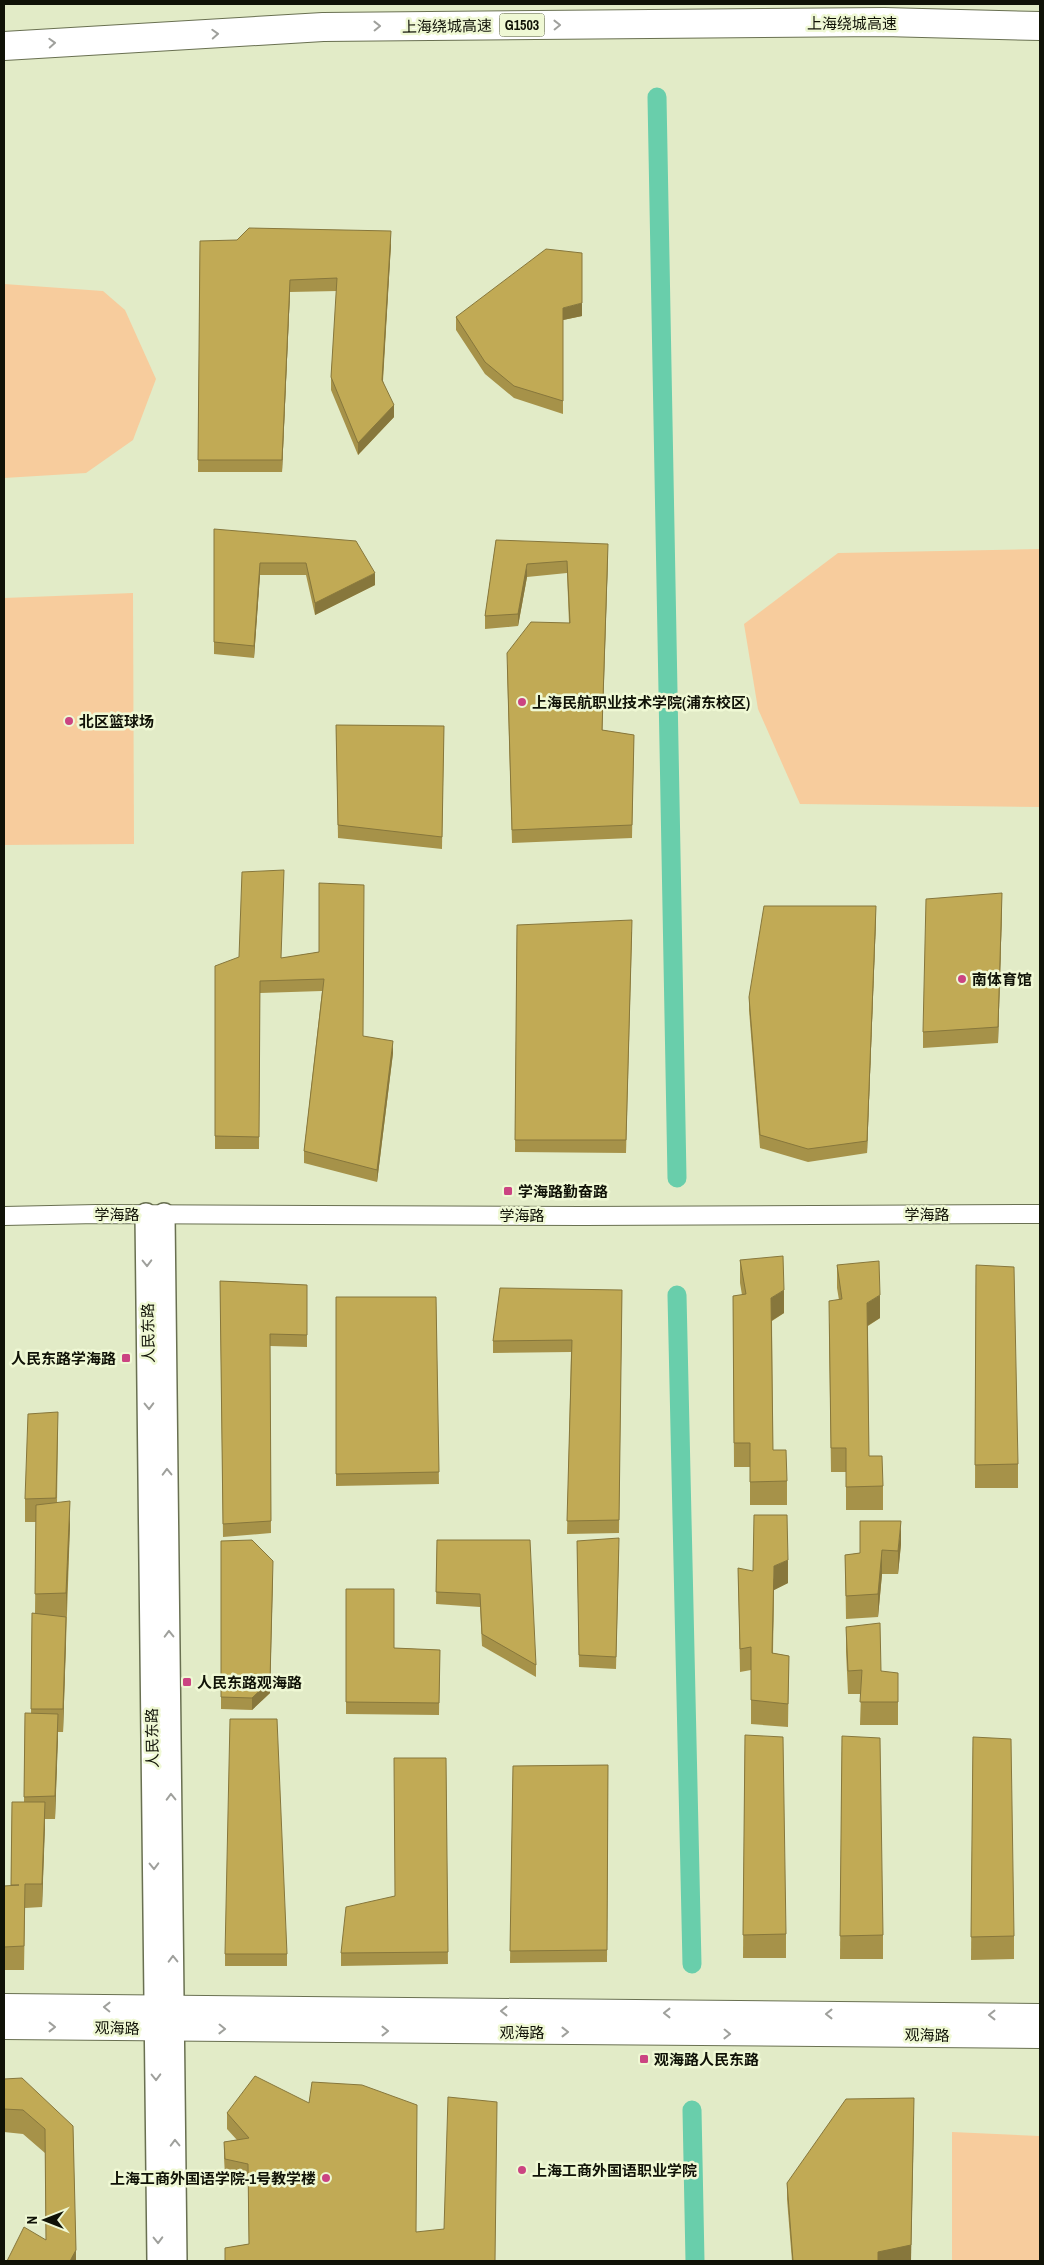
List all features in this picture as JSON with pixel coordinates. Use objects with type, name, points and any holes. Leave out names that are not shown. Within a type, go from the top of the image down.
[{"type":"highway","name":"上海绕城高速","points":[[4,46],[323,27],[884,22],[1040,26]]},
{"type":"main road","name":"观海路","points":[[4,2006],[164,2018],[1040,2036]]},
{"type":"main road","name":"观海路","points":[[4,2027],[164,2018],[1040,2016]]},
{"type":"street","name":"学海路","points":[[4,1216],[155,1214],[582,1216],[1040,1214]]},
{"type":"street","name":"人民东路","points":[[155,1214],[164,2018],[158,2261]]},
{"type":"street","name":"人民东路","points":[[164,2018],[176,2261]]},
{"type":"shaded area","points":[[4,284],[103,291],[125,310],[156,379],[133,440],[86,473],[4,478]]},
{"type":"shaded area","points":[[1040,549],[1040,807],[800,804],[758,709],[744,624],[838,553]]},
{"type":"shaded area","name":"北区篮球场","points":[[133,593],[134,844],[4,845],[4,598]]},
{"type":"shaded area","points":[[952,2132],[1040,2136],[1040,2261],[952,2261]]},
{"type":"building","points":[[249,228],[391,231],[382,380],[394,405],[358,443],[331,377],[337,278],[290,280],[282,460],[198,460],[200,241],[237,240]]},
{"type":"building","points":[[546,249],[582,253],[582,303],[563,308],[563,401],[514,386],[485,362],[456,317]]},
{"type":"building","points":[[214,529],[356,541],[375,573],[315,603],[306,563],[260,563],[254,646],[214,642]]},
{"type":"building","points":[[496,540],[608,544],[602,730],[634,735],[632,825],[512,830],[507,653],[531,622],[570,623],[567,561],[527,564],[518,614],[485,616]]},
{"type":"building","points":[[336,725],[444,726],[442,837],[338,825]]},
{"type":"building","points":[[284,870],[281,958],[319,952],[319,883],[364,885],[363,1036],[393,1041],[377,1170],[304,1151],[324,979],[260,981],[259,1137],[215,1136],[215,966],[239,957],[242,872]]},
{"type":"building","name":"南体育馆","points":[[1002,893],[998,1027],[923,1032],[926,899]]},
{"type":"building","points":[[764,906],[876,906],[867,1141],[808,1149],[760,1135],[749,997]]},
{"type":"building","points":[[632,920],[626,1140],[515,1140],[517,925]]},
{"type":"building","points":[[783,1256],[784,1290],[771,1298],[773,1450],[786,1450],[787,1481],[750,1482],[750,1443],[734,1443],[733,1296],[746,1294],[740,1260]]},
{"type":"building","points":[[879,1261],[880,1295],[867,1303],[869,1456],[882,1456],[883,1486],[846,1487],[846,1448],[831,1448],[829,1301],[842,1299],[837,1265]]},
{"type":"building","points":[[976,1265],[1014,1267],[1018,1464],[975,1465]]},
{"type":"building","points":[[220,1281],[307,1285],[307,1335],[270,1334],[271,1521],[223,1524]]},
{"type":"building","points":[[500,1288],[622,1290],[619,1520],[567,1521],[572,1340],[493,1341]]},
{"type":"building","points":[[336,1297],[436,1297],[439,1472],[336,1474]]},
{"type":"building","points":[[58,1412],[56,1498],[25,1499],[28,1414]]},
{"type":"building","points":[[70,1501],[66,1593],[35,1594],[36,1505]]},
{"type":"building","points":[[754,1515],[787,1515],[788,1560],[774,1566],[772,1653],[789,1656],[788,1704],[751,1700],[751,1647],[740,1649],[738,1568],[753,1571]]},
{"type":"building","points":[[860,1521],[901,1521],[898,1551],[882,1550],[878,1594],[846,1596],[845,1555],[860,1553]]},
{"type":"building","points":[[619,1538],[616,1657],[579,1655],[577,1541]]},
{"type":"building","points":[[252,1540],[273,1561],[270,1681],[252,1698],[221,1697],[221,1541]]},
{"type":"building","points":[[437,1540],[530,1540],[536,1665],[482,1634],[480,1594],[436,1592]]},
{"type":"building","points":[[346,1589],[394,1589],[394,1648],[440,1650],[439,1703],[346,1702]]},
{"type":"building","points":[[32,1613],[66,1617],[63,1709],[31,1709]]},
{"type":"building","points":[[880,1623],[881,1671],[898,1673],[898,1702],[860,1702],[862,1670],[848,1671],[846,1627]]},
{"type":"building","points":[[25,1713],[58,1714],[55,1796],[24,1797]]},
{"type":"building","points":[[230,1719],[277,1719],[287,1954],[225,1954]]},
{"type":"building","points":[[745,1735],[783,1737],[786,1934],[743,1935]]},
{"type":"building","points":[[842,1736],[880,1738],[883,1935],[840,1936]]},
{"type":"building","points":[[973,1737],[1011,1739],[1014,1936],[971,1937]]},
{"type":"building","points":[[394,1758],[446,1758],[448,1952],[341,1953],[346,1907],[395,1896]]},
{"type":"building","points":[[608,1765],[607,1950],[510,1951],[513,1766]]},
{"type":"building","points":[[12,1802],[45,1802],[42,1884],[25,1884],[24,1946],[4,1947],[4,1886],[19,1885],[11,1885]]},
{"type":"building","name":"上海工商外国语学院-1号教学楼","points":[[255,2076],[309,2103],[312,2082],[362,2085],[417,2105],[416,2232],[444,2229],[448,2097],[497,2102],[495,2261],[225,2261],[225,2248],[249,2244],[248,2164],[225,2159],[224,2142],[249,2138],[227,2113]]},
{"type":"building","points":[[22,2078],[73,2126],[76,2250],[70,2261],[7,2261],[24,2227],[46,2240],[45,2129],[23,2110],[4,2109],[4,2079]]},
{"type":"building","points":[[914,2098],[911,2245],[878,2252],[878,2261],[793,2261],[787,2183],[846,2099]]},
{"type":"waterway","points":[[657,97],[677,1178]]},
{"type":"waterway","points":[[677,1295],[692,1964]]},
{"type":"waterway","points":[[692,2110],[695,2261]]},
{"type":"place","name":"上海民航职业技术学院(浦东校区)","points":[[522,702]]},
{"type":"place","name":"北区篮球场","points":[[69,721]]},
{"type":"place","name":"南体育馆","points":[[962,979]]},
{"type":"place","name":"学海路勤奋路","points":[[508,1191]]},
{"type":"place","name":"人民东路学海路","points":[[126,1358]]},
{"type":"place","name":"人民东路观海路","points":[[187,1682]]},
{"type":"place","name":"观海路人民东路","points":[[644,2059]]},
{"type":"place","name":"上海工商外国语职业学院","points":[[522,2170]]},
{"type":"place","name":"上海工商外国语学院-1号教学楼","points":[[326,2178]]}]
